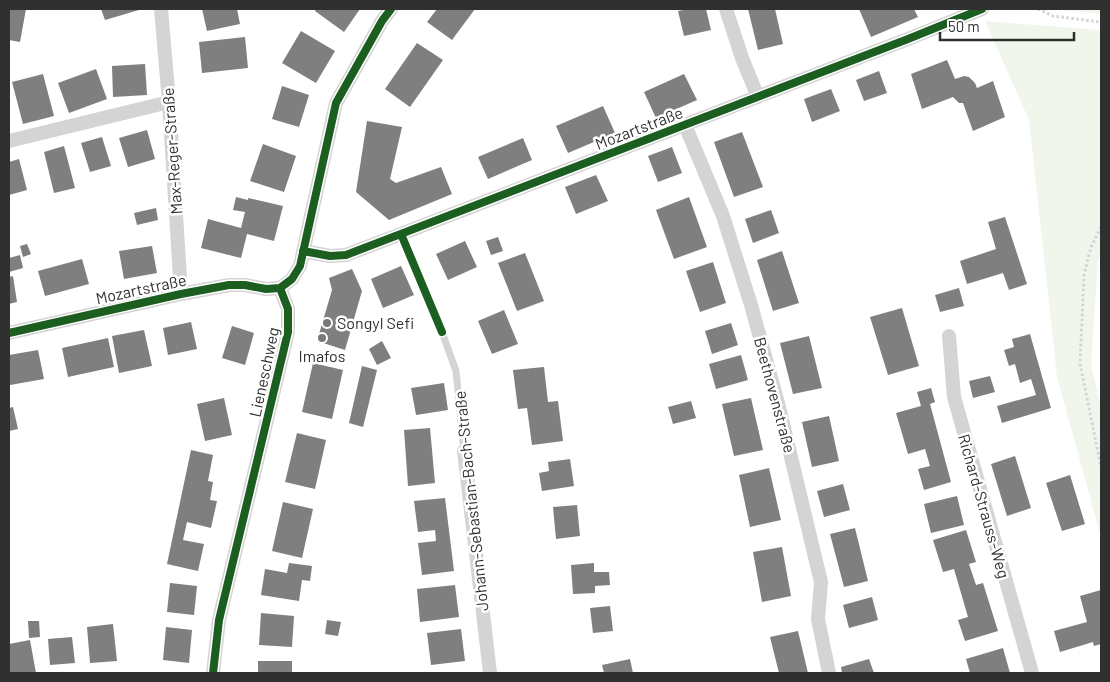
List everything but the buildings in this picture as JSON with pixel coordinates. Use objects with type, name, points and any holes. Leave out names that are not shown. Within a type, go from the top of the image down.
[{"type":"street","name":"Max-Reger-Straße","points":[[161,9],[181,294]]},
{"type":"street","points":[[280,288],[292,279],[300,266],[336,103],[390,9]]},
{"type":"street","points":[[726,9],[742,58],[758,97]]},
{"type":"street","name":"Mozartstraße","points":[[303,251],[330,256],[346,255],[982,9]]},
{"type":"street","points":[[9,141],[169,102]]},
{"type":"street","name":"Beethovenstraße","points":[[686,125],[722,216],[751,305],[778,403],[821,582],[818,619],[829,673]]},
{"type":"street","name":"Mozartstraße","points":[[9,333],[229,285],[245,285],[266,289],[280,288]]},
{"type":"street","name":"Lieneschweg","points":[[213,673],[219,620],[288,332],[288,309],[280,288]]},
{"type":"street","name":"Richard-Strauss-Weg","points":[[949,336],[954,397],[1032,673]]},
{"type":"street","name":"Johann-Sebastian-Bach-Straße","points":[[464,451],[490,673]]},
{"type":"lane","name":"Johann-Sebastian-Bach-Straße","points":[[442,332],[456,371],[464,451]]},
{"type":"path","points":[[1038,9],[1053,16],[1101,22]]},
{"type":"path","points":[[1101,227],[1091,247],[1084,275],[1080,364],[1101,467]]},
{"type":"path","points":[[401,234],[442,332]]},
{"type":"shaded area","points":[[1101,9],[1101,14],[1061,10]]},
{"type":"shaded area","points":[[985,21],[1101,30],[1101,254],[1098,261],[1091,365],[1101,407],[1101,537],[1057,377],[1029,120]]},
{"type":"cycle path","points":[[280,288],[292,279],[300,266],[336,103],[382,21],[391,9]]},
{"type":"cycle path","points":[[303,251],[330,256],[346,255],[982,9]]},
{"type":"cycle path","points":[[401,234],[442,332]]},
{"type":"cycle path","points":[[9,333],[229,285],[245,285],[266,289],[280,288]]},
{"type":"cycle path","points":[[213,673],[219,620],[288,332],[288,309],[280,288]]},
{"type":"place","name":"Songyl Sefi","points":[[327,323]]},
{"type":"place","name":"Imafos","points":[[322,338]]}]
